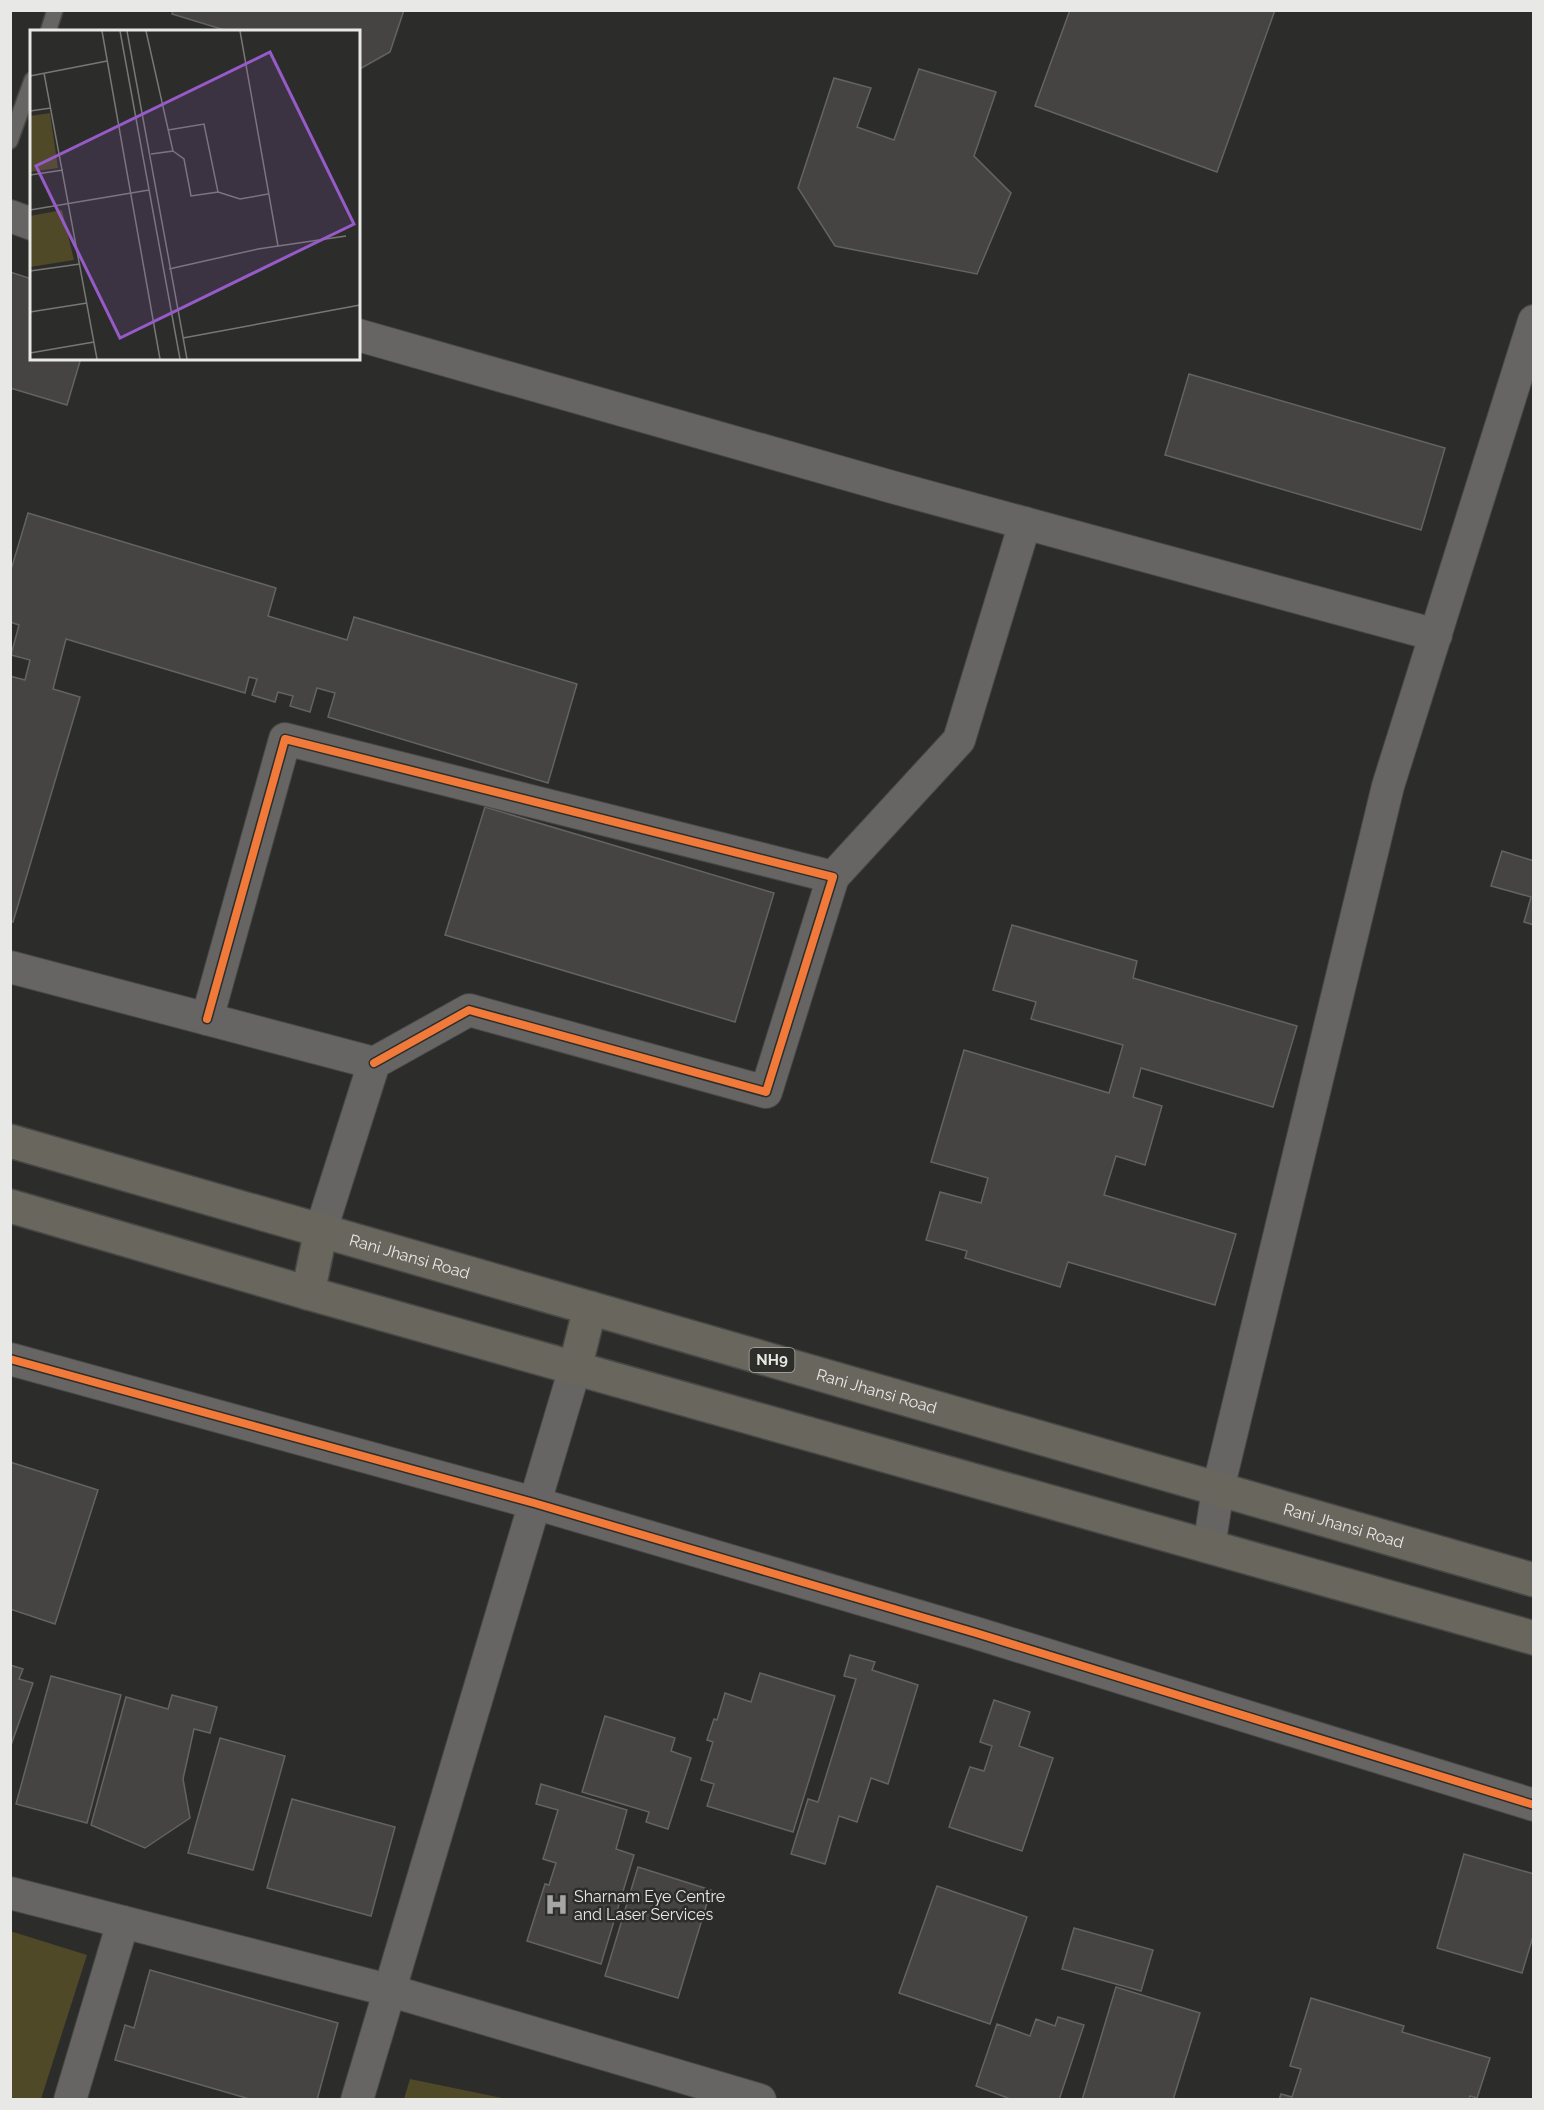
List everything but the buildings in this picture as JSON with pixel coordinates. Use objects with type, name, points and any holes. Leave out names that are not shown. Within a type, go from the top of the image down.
[{"type":"highway","name":"Rani Jhansi Road","points":[[10,1141],[1533,1580]]},
{"type":"highway","points":[[10,1206],[308,1293],[1533,1638]]},
{"type":"highway","points":[[308,1293],[321,1230]]},
{"type":"highway","points":[[575,1368],[590,1308]]},
{"type":"street","points":[[10,216],[30,223]]},
{"type":"street","points":[[1209,1546],[1218,1489],[1388,786],[1533,321]]},
{"type":"street","points":[[360,336],[892,487],[1436,634]]},
{"type":"street","points":[[321,1230],[374,1063],[469,1010],[766,1092],[833,877],[959,740],[1025,523]]},
{"type":"street","points":[[207,1019],[285,739],[833,877]]},
{"type":"street","points":[[10,967],[374,1063]]},
{"type":"street","points":[[10,1359],[534,1503],[976,1633],[1533,1805]]},
{"type":"street","points":[[357,2100],[575,1368]]},
{"type":"street","points":[[10,1893],[388,1990],[760,2100]]},
{"type":"street","points":[[70,2100],[123,1922]]},
{"type":"lane","points":[[49,30],[55,10]]},
{"type":"lane","points":[[10,141],[30,86]]},
{"type":"shaded area","points":[[10,1931],[87,1955],[41,2099],[11,2099]]},
{"type":"shaded area","points":[[410,2079],[507,2099],[404,2099]]},
{"type":"cycle path","points":[[207,1019],[285,739],[833,877],[766,1092],[469,1010],[374,1063]]},
{"type":"cycle path","points":[[10,1359],[534,1503],[976,1633],[1534,1805]]},
{"type":"place","name":"Sharnam Eye Centre and Laser Services","points":[[556,1905]]}]
